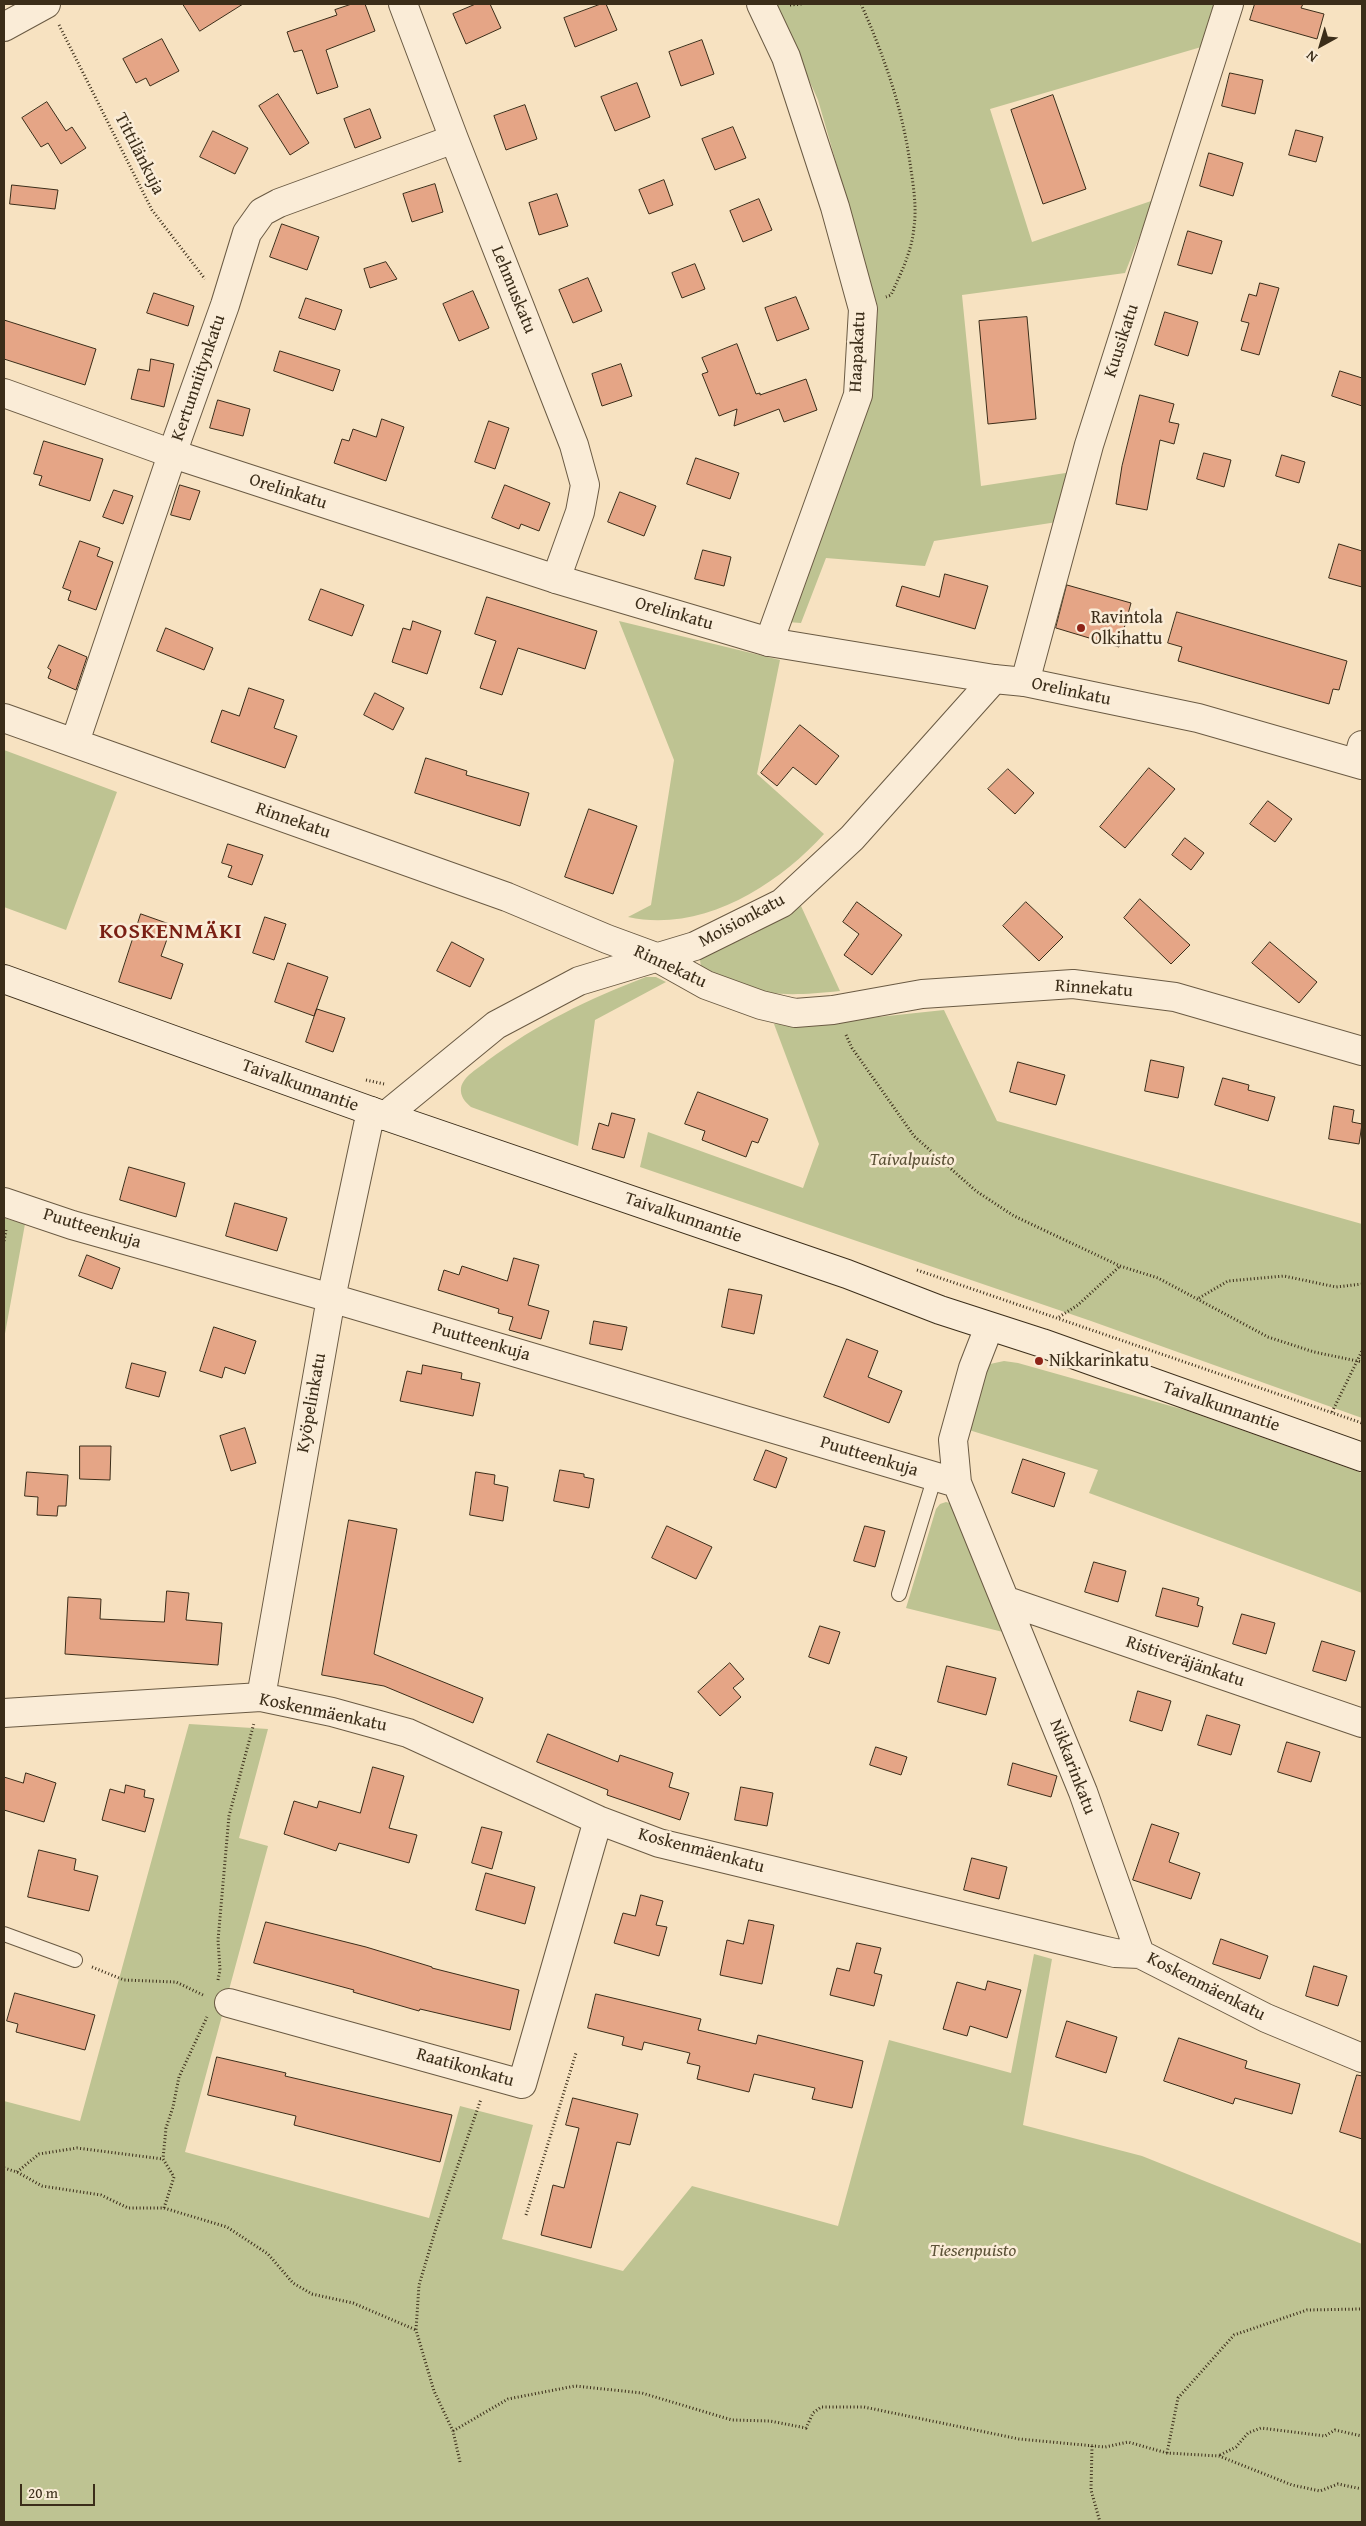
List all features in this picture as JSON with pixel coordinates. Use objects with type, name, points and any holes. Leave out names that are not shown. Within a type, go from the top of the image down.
[{"type":"street","name":"Lehmuskatu","points":[[403,4],[574,445],[585,485],[580,512],[556,579]]},
{"type":"street","name":"Haapakatu","points":[[761,4],[786,57],[834,207],[863,309],[858,394],[769,642]]},
{"type":"street","name":"Kuusikatu","points":[[1025,682],[1089,445],[1229,4]]},
{"type":"street","points":[[4,28],[52,12]]},
{"type":"street","name":"Kertunniitynkatu","points":[[75,742],[225,305],[247,233],[262,212],[278,203],[454,139]]},
{"type":"street","name":"Orelinkatu","points":[[4,393],[173,454],[556,579],[769,642],[994,679],[1025,682],[1198,718],[1360,757]]},
{"type":"street","name":"Moisionkatu","points":[[378,1114],[496,1026],[579,981],[695,946],[782,903],[852,838],[994,679]]},
{"type":"street","name":"Rinnekatu","points":[[4,718],[507,897],[607,939],[656,957],[706,985],[761,1004],[795,1013],[833,1010],[922,994],[1073,984],[1175,997],[1362,1051]]},
{"type":"street","name":"Taivalkunnantie","points":[[4,978],[378,1114],[847,1274],[989,1327],[1042,1343],[1362,1457]]},
{"type":"street","name":"Kyöpelinkatu","points":[[261,1697],[330,1298],[378,1114]]},
{"type":"street","name":"Puutteenkuja","points":[[4,1202],[72,1225],[330,1298],[946,1480]]},
{"type":"street","name":"Nikkarinkatu","points":[[989,1327],[973,1368],[953,1440],[946,1480],[1007,1601],[1084,1792],[1140,1954]]},
{"type":"street","name":"Ristiveräjänkatu","points":[[1007,1601],[1362,1723]]},
{"type":"street","name":"Koskenmäenkatu","points":[[4,1713],[261,1697],[332,1712],[405,1732],[598,1820],[659,1843],[1098,1949],[1140,1954],[1266,2018],[1362,2058]]},
{"type":"street","name":"Raatikonkatu","points":[[221,2001],[522,2084],[598,1820]]},
{"type":"lane","points":[[899,1594],[946,1480]]},
{"type":"lane","points":[[4,1934],[76,1960]]},
{"type":"path","points":[[861,4],[884,55],[904,123],[914,190],[914,228],[905,265],[891,295],[863,309]]},
{"type":"path","name":"Tittilänkuja","points":[[52,12],[152,210],[225,305]]},
{"type":"path","points":[[833,1010],[852,1048],[914,1136],[976,1192],[1014,1216],[1120,1266],[1158,1278],[1268,1337],[1314,1352],[1362,1362]]},
{"type":"path","points":[[1058,1318],[1078,1305],[1120,1266]]},
{"type":"path","points":[[1198,1298],[1228,1281],[1284,1276],[1336,1287],[1362,1284]]},
{"type":"path","points":[[1332,1412],[1362,1351]]},
{"type":"path","points":[[164,2208],[174,2177],[163,2159],[166,2128],[173,2107],[179,2077],[204,2026],[221,2001],[218,1940],[229,1816],[261,1697]]},
{"type":"path","points":[[76,1960],[124,1980],[176,1982],[221,2001]]},
{"type":"path","points":[[526,2215],[576,2053]]},
{"type":"path","points":[[460,2462],[453,2431],[434,2391],[416,2330],[419,2285],[436,2228],[490,2075]]},
{"type":"path","points":[[17,2172],[39,2154],[77,2148],[163,2159]]},
{"type":"path","points":[[4,2168],[17,2172],[42,2186],[101,2195],[128,2208],[164,2208],[227,2227],[268,2254],[292,2283],[312,2294],[353,2303],[416,2330]]},
{"type":"path","points":[[1167,2453],[1178,2398],[1234,2335],[1307,2310],[1362,2309]]},
{"type":"path","points":[[453,2431],[508,2399],[575,2386],[642,2393],[732,2420],[770,2421],[806,2428],[813,2413],[822,2407],[864,2407],[1019,2439],[1105,2448],[1128,2442],[1167,2453],[1219,2456],[1292,2485],[1320,2491],[1338,2484],[1362,2489]]},
{"type":"path","points":[[1219,2456],[1236,2447],[1248,2433],[1261,2428],[1325,2436],[1335,2430],[1362,2436]]},
{"type":"path","points":[[1092,2446],[1091,2490],[1100,2522]]},
{"type":"green space","points":[[775,4],[1219,4],[1208,45],[990,109],[1032,242],[1154,200],[1125,273],[962,295],[981,486],[1072,472],[1057,522],[934,541],[925,566],[826,558],[801,623],[787,622],[870,394],[878,308],[818,100]]},
{"type":"green space","points":[[619,621],[780,660],[757,774],[824,834],[783,872],[760,888],[709,912],[683,918],[655,920],[628,917],[651,905],[674,760]]},
{"type":"green space","points":[[4,750],[117,792],[66,930],[4,907]]},
{"type":"green space","points":[[801,906],[840,991],[801,994],[768,993],[736,984],[701,967],[700,960],[703,954],[750,936]]},
{"type":"green space","points":[[646,977],[656,977],[666,982],[595,1020],[578,1146],[471,1107],[463,1099],[461,1088],[468,1076],[525,1035],[564,1013]]},
{"type":"green space","name":"Taivalpuisto","points":[[944,1010],[997,1121],[1362,1224],[1362,1418],[1091,1321],[640,1167],[648,1132],[803,1188],[819,1144],[774,1024],[803,1025]]},
{"type":"green space","points":[[4,1218],[25,1224],[4,1339]]},
{"type":"green space","points":[[1004,1361],[1018,1363],[1185,1410],[1362,1473],[1362,1593],[1089,1493],[1098,1470],[969,1430],[985,1372],[990,1364]]},
{"type":"green space","points":[[946,1502],[953,1504],[1003,1632],[906,1608],[936,1509],[940,1504]]},
{"type":"green space","name":"Tiesenpuisto","points":[[189,1724],[268,1729],[239,1838],[268,1846],[185,2152],[429,2218],[460,2106],[533,2125],[502,2239],[623,2271],[692,2186],[838,2226],[889,2040],[1011,2073],[1034,1954],[1052,1959],[1023,2125],[1142,2156],[1362,2244],[1362,2522],[4,2522],[4,2101],[80,2121]]},
{"type":"building","points":[[183,4],[243,4],[200,31]]},
{"type":"building","points":[[352,4],[365,4],[375,31],[326,50],[338,87],[317,94],[302,50],[294,52],[287,32],[337,15],[335,10]]},
{"type":"building","points":[[476,4],[490,4],[501,28],[466,44],[453,14]]},
{"type":"building","points":[[601,4],[606,4],[617,30],[575,47],[564,18]]},
{"type":"building","points":[[1255,4],[1303,4],[1301,8],[1324,14],[1317,39],[1250,20]]},
{"type":"building","points":[[162,39],[179,71],[150,86],[146,78],[136,83],[123,59]]},
{"type":"building","points":[[702,40],[714,74],[681,86],[669,52]]},
{"type":"building","points":[[1230,73],[1263,80],[1255,114],[1222,106]]},
{"type":"building","points":[[637,83],[650,117],[615,131],[601,97]]},
{"type":"building","points":[[278,94],[309,143],[290,155],[259,106]]},
{"type":"building","points":[[1053,95],[1086,189],[1043,204],[1011,110]]},
{"type":"building","points":[[47,102],[66,131],[72,127],[86,148],[61,164],[48,143],[41,147],[22,118]]},
{"type":"building","points":[[525,105],[537,139],[506,150],[494,116]]},
{"type":"building","points":[[370,109],[381,138],[355,148],[344,119]]},
{"type":"building","points":[[733,127],[746,158],[715,170],[702,139]]},
{"type":"building","points":[[1296,130],[1323,137],[1316,162],[1289,155]]},
{"type":"building","points":[[213,131],[248,148],[235,174],[200,157]]},
{"type":"building","points":[[1209,153],[1243,163],[1233,196],[1200,186]]},
{"type":"building","points":[[664,180],[673,205],[649,214],[639,190]]},
{"type":"building","points":[[435,184],[443,212],[412,222],[403,194]]},
{"type":"building","points":[[12,185],[58,190],[55,209],[10,204]]},
{"type":"building","points":[[557,194],[568,226],[539,235],[529,203]]},
{"type":"building","points":[[759,199],[772,230],[743,242],[730,211]]},
{"type":"building","points":[[282,224],[319,237],[307,270],[270,257]]},
{"type":"building","points":[[1188,231],[1222,241],[1212,274],[1178,265]]},
{"type":"building","points":[[386,262],[397,279],[370,288],[364,269]]},
{"type":"building","points":[[695,264],[705,289],[682,298],[672,273]]},
{"type":"building","points":[[588,278],[602,311],[573,323],[559,290]]},
{"type":"building","points":[[1260,283],[1279,288],[1259,355],[1241,350],[1249,323],[1241,321],[1249,294],[1256,296]]},
{"type":"building","points":[[473,291],[489,328],[459,341],[443,304]]},
{"type":"building","points":[[154,293],[194,306],[188,326],[147,313]]},
{"type":"building","points":[[796,297],[809,329],[777,341],[765,308]]},
{"type":"building","points":[[306,298],[342,310],[335,330],[299,318]]},
{"type":"building","points":[[1165,312],[1198,322],[1188,356],[1155,345]]},
{"type":"building","points":[[1027,317],[1036,419],[988,424],[979,321]]},
{"type":"building","points":[[4,320],[96,349],[85,385],[4,359]]},
{"type":"building","points":[[737,344],[756,394],[760,393],[760,395],[806,379],[817,410],[784,422],[779,409],[734,426],[737,409],[719,416],[702,374],[708,372],[702,358]]},
{"type":"building","points":[[280,351],[340,370],[333,391],[274,371]]},
{"type":"building","points":[[151,359],[174,364],[164,407],[131,399],[138,369],[149,371]]},
{"type":"building","points":[[621,364],[632,396],[602,406],[592,374]]},
{"type":"building","points":[[1340,371],[1362,378],[1362,406],[1332,396]]},
{"type":"building","points":[[1140,395],[1174,404],[1169,422],[1179,424],[1174,444],[1160,440],[1147,510],[1116,504],[1122,466]]},
{"type":"building","points":[[218,400],[250,409],[243,436],[210,428]]},
{"type":"building","points":[[382,419],[404,427],[386,481],[334,463],[342,439],[349,441],[353,429],[376,437]]},
{"type":"building","points":[[489,421],[509,428],[495,469],[475,462]]},
{"type":"building","points":[[44,441],[103,459],[90,501],[39,485],[42,476],[34,474]]},
{"type":"building","points":[[1204,453],[1231,460],[1224,487],[1197,479]]},
{"type":"building","points":[[1282,455],[1305,462],[1299,483],[1276,476]]},
{"type":"building","points":[[696,458],[739,473],[730,499],[687,484]]},
{"type":"building","points":[[180,485],[200,491],[190,520],[171,515]]},
{"type":"building","points":[[505,485],[550,503],[539,531],[521,524],[519,529],[492,518]]},
{"type":"building","points":[[114,490],[133,496],[123,524],[103,517]]},
{"type":"building","points":[[620,492],[656,506],[644,536],[608,522]]},
{"type":"building","points":[[80,541],[100,548],[97,556],[113,562],[96,610],[68,600],[71,591],[63,588]]},
{"type":"building","points":[[1339,544],[1362,551],[1362,587],[1329,578]]},
{"type":"building","points":[[703,550],[731,557],[724,586],[695,579]]},
{"type":"building","points":[[945,574],[988,586],[975,629],[896,606],[902,586],[939,597]]},
{"type":"building","points":[[1067,585],[1131,603],[1119,647],[1056,628]]},
{"type":"building","points":[[321,589],[364,605],[352,636],[309,620]]},
{"type":"building","points":[[487,597],[597,631],[585,669],[518,648],[502,695],[480,688],[496,641],[475,634]]},
{"type":"building","points":[[1177,612],[1347,661],[1339,690],[1333,689],[1329,704],[1178,661],[1182,647],[1168,643]]},
{"type":"building","points":[[413,621],[441,631],[427,674],[392,662],[403,628],[410,630]]},
{"type":"building","points":[[166,628],[213,648],[204,670],[157,651]]},
{"type":"building","points":[[59,645],[87,657],[76,690],[48,678],[51,670],[48,668]]},
{"type":"building","points":[[249,688],[284,700],[274,728],[297,736],[285,768],[211,742],[222,710],[239,716]]},
{"type":"building","points":[[375,693],[404,708],[393,730],[364,715]]},
{"type":"building","points":[[800,725],[839,756],[816,785],[793,767],[777,786],[761,773]]},
{"type":"building","points":[[426,758],[467,771],[466,775],[529,793],[520,826],[415,793]]},
{"type":"building","points":[[1149,768],[1175,789],[1125,848],[1100,827]]},
{"type":"building","points":[[1008,769],[1034,793],[1015,814],[988,789]]},
{"type":"building","points":[[1268,801],[1292,819],[1275,842],[1250,824]]},
{"type":"building","points":[[589,809],[637,826],[613,894],[565,877]]},
{"type":"building","points":[[1185,838],[1204,853],[1191,870],[1172,855]]},
{"type":"building","points":[[228,844],[263,855],[252,885],[228,877],[232,866],[222,863]]},
{"type":"building","points":[[1140,899],[1190,945],[1171,964],[1124,918]]},
{"type":"building","points":[[857,902],[902,935],[872,975],[844,955],[859,934],[843,922]]},
{"type":"building","points":[[1026,902],[1063,937],[1039,961],[1003,926]]},
{"type":"building","points":[[141,914],[172,925],[161,956],[183,964],[171,999],[119,982]]},
{"type":"building","points":[[265,917],[286,924],[274,960],[253,953]]},
{"type":"building","points":[[452,942],[484,959],[470,987],[437,971]]},
{"type":"building","points":[[1270,942],[1317,982],[1299,1003],[1252,963]]},
{"type":"building","points":[[288,963],[328,977],[314,1016],[275,1002]]},
{"type":"building","points":[[317,1009],[345,1018],[333,1052],[306,1042]]},
{"type":"building","points":[[1151,1060],[1184,1067],[1178,1098],[1145,1091]]},
{"type":"building","points":[[1018,1062],[1065,1075],[1056,1105],[1010,1092]]},
{"type":"building","points":[[1223,1078],[1249,1085],[1248,1090],[1275,1097],[1268,1121],[1215,1105]]},
{"type":"building","points":[[698,1092],[768,1119],[758,1143],[752,1141],[746,1157],[702,1140],[705,1131],[685,1124]]},
{"type":"building","points":[[1334,1106],[1354,1110],[1352,1122],[1362,1124],[1359,1144],[1329,1139]]},
{"type":"building","points":[[612,1113],[635,1119],[624,1158],[592,1149],[599,1123],[608,1126]]},
{"type":"building","points":[[129,1167],[185,1183],[176,1217],[120,1200]]},
{"type":"building","points":[[235,1203],[287,1218],[277,1251],[226,1236]]},
{"type":"building","points":[[87,1255],[120,1268],[112,1289],[79,1276]]},
{"type":"building","points":[[514,1258],[539,1265],[528,1305],[549,1311],[541,1339],[509,1330],[513,1317],[498,1313],[499,1309],[438,1290],[444,1270],[459,1275],[462,1266],[507,1281]]},
{"type":"building","points":[[729,1289],[762,1295],[754,1334],[722,1327]]},
{"type":"building","points":[[594,1321],[627,1327],[622,1350],[590,1344]]},
{"type":"building","points":[[214,1327],[256,1341],[245,1374],[225,1367],[222,1378],[200,1371]]},
{"type":"building","points":[[847,1339],[878,1351],[868,1377],[902,1391],[889,1423],[824,1397]]},
{"type":"building","points":[[132,1363],[166,1372],[159,1397],[126,1388]]},
{"type":"building","points":[[423,1365],[462,1373],[461,1379],[480,1383],[473,1416],[400,1401],[407,1371],[421,1374]]},
{"type":"building","points":[[245,1428],[256,1463],[231,1471],[220,1436]]},
{"type":"building","points":[[80,1446],[111,1446],[110,1480],[80,1479]]},
{"type":"building","points":[[766,1450],[787,1458],[776,1488],[754,1480]]},
{"type":"building","points":[[1023,1459],[1065,1473],[1054,1507],[1012,1493]]},
{"type":"building","points":[[560,1470],[584,1474],[584,1477],[594,1479],[589,1508],[554,1501]]},
{"type":"building","points":[[27,1472],[68,1475],[66,1506],[58,1506],[57,1516],[37,1515],[38,1497],[25,1496]]},
{"type":"building","points":[[476,1472],[495,1475],[494,1484],[508,1487],[503,1521],[470,1515]]},
{"type":"building","points":[[349,1520],[397,1529],[374,1654],[483,1698],[473,1723],[384,1686],[322,1675]]},
{"type":"building","points":[[667,1526],[712,1547],[696,1579],[652,1558]]},
{"type":"building","points":[[865,1526],[885,1531],[875,1567],[854,1561]]},
{"type":"building","points":[[1094,1562],[1126,1571],[1118,1602],[1085,1592]]},
{"type":"building","points":[[1163,1588],[1199,1598],[1197,1605],[1203,1607],[1198,1627],[1156,1616]]},
{"type":"building","points":[[167,1591],[189,1593],[186,1620],[222,1623],[218,1665],[65,1654],[68,1597],[101,1599],[100,1619],[164,1622]]},
{"type":"building","points":[[1242,1614],[1275,1623],[1266,1654],[1233,1644]]},
{"type":"building","points":[[820,1626],[840,1632],[829,1664],[809,1657]]},
{"type":"building","points":[[1322,1641],[1355,1651],[1346,1681],[1313,1671]]},
{"type":"building","points":[[730,1663],[744,1679],[733,1688],[741,1697],[720,1716],[698,1692]]},
{"type":"building","points":[[947,1666],[996,1678],[986,1715],[938,1702]]},
{"type":"building","points":[[1138,1691],[1171,1701],[1162,1731],[1130,1721]]},
{"type":"building","points":[[1207,1715],[1240,1725],[1231,1755],[1198,1745]]},
{"type":"building","points":[[548,1734],[618,1762],[620,1755],[673,1773],[669,1787],[689,1793],[680,1820],[607,1795],[608,1790],[537,1762]]},
{"type":"building","points":[[1287,1742],[1320,1752],[1311,1782],[1278,1772]]},
{"type":"building","points":[[876,1747],[907,1757],[901,1775],[870,1765]]},
{"type":"building","points":[[1013,1763],[1057,1776],[1051,1797],[1008,1785]]},
{"type":"building","points":[[373,1767],[404,1776],[389,1828],[417,1835],[409,1863],[339,1843],[336,1851],[284,1834],[294,1801],[317,1808],[319,1801],[360,1813]]},
{"type":"building","points":[[26,1773],[56,1783],[44,1822],[4,1810],[4,1777],[23,1783]]},
{"type":"building","points":[[126,1785],[145,1790],[144,1797],[154,1799],[145,1832],[102,1820],[110,1789],[124,1793]]},
{"type":"building","points":[[741,1787],[773,1793],[767,1826],[735,1820]]},
{"type":"building","points":[[1152,1824],[1179,1833],[1169,1862],[1200,1873],[1191,1899],[1133,1880]]},
{"type":"building","points":[[482,1827],[502,1832],[492,1869],[472,1863]]},
{"type":"building","points":[[39,1850],[76,1859],[74,1870],[98,1876],[89,1911],[28,1897]]},
{"type":"building","points":[[972,1858],[1007,1867],[999,1899],[964,1890]]},
{"type":"building","points":[[486,1873],[535,1887],[525,1924],[476,1910]]},
{"type":"building","points":[[641,1895],[663,1901],[656,1925],[667,1927],[659,1956],[614,1943],[623,1913],[635,1916]]},
{"type":"building","points":[[749,1920],[774,1925],[762,1984],[720,1975],[727,1940],[743,1944]]},
{"type":"building","points":[[266,1922],[366,1947],[432,1968],[519,1990],[510,2030],[420,2009],[419,2011],[353,1992],[354,1990],[254,1963]]},
{"type":"building","points":[[1221,1939],[1268,1956],[1260,1979],[1213,1964]]},
{"type":"building","points":[[857,1943],[881,1948],[874,1973],[882,1975],[874,2006],[830,1995],[837,1968],[849,1971]]},
{"type":"building","points":[[1314,1966],[1347,1976],[1338,2006],[1306,1996]]},
{"type":"building","points":[[988,1981],[1021,1990],[1007,2038],[970,2026],[967,2036],[943,2029],[957,1982],[985,1990]]},
{"type":"building","points":[[15,1993],[95,2015],[85,2050],[16,2032],[18,2024],[7,2021]]},
{"type":"building","points":[[596,1994],[701,2019],[698,2030],[756,2044],[758,2035],[863,2061],[852,2108],[812,2099],[815,2088],[754,2074],[749,2092],[697,2079],[700,2066],[687,2063],[690,2053],[644,2042],[642,2050],[622,2045],[624,2037],[588,2028]]},
{"type":"building","points":[[1067,2021],[1117,2037],[1106,2073],[1056,2057]]},
{"type":"building","points":[[1179,2038],[1247,2061],[1245,2068],[1300,2084],[1292,2114],[1235,2098],[1233,2104],[1164,2081]]},
{"type":"building","points":[[217,2057],[286,2073],[285,2076],[452,2115],[440,2162],[294,2125],[296,2116],[208,2095]]},
{"type":"building","points":[[1357,2075],[1362,2076],[1362,2139],[1340,2132]]},
{"type":"building","points":[[573,2098],[638,2114],[630,2145],[617,2142],[591,2248],[541,2235],[553,2185],[564,2188],[579,2128],[566,2125]]},
{"type":"place","name":"Ravintola Olkihattu","points":[[1081,628]]},
{"type":"place","name":"Nikkarinkatu","points":[[1039,1361]]},
{"type":"district","name":"KOSKENMÄKI","points":[[171,932]]}]
